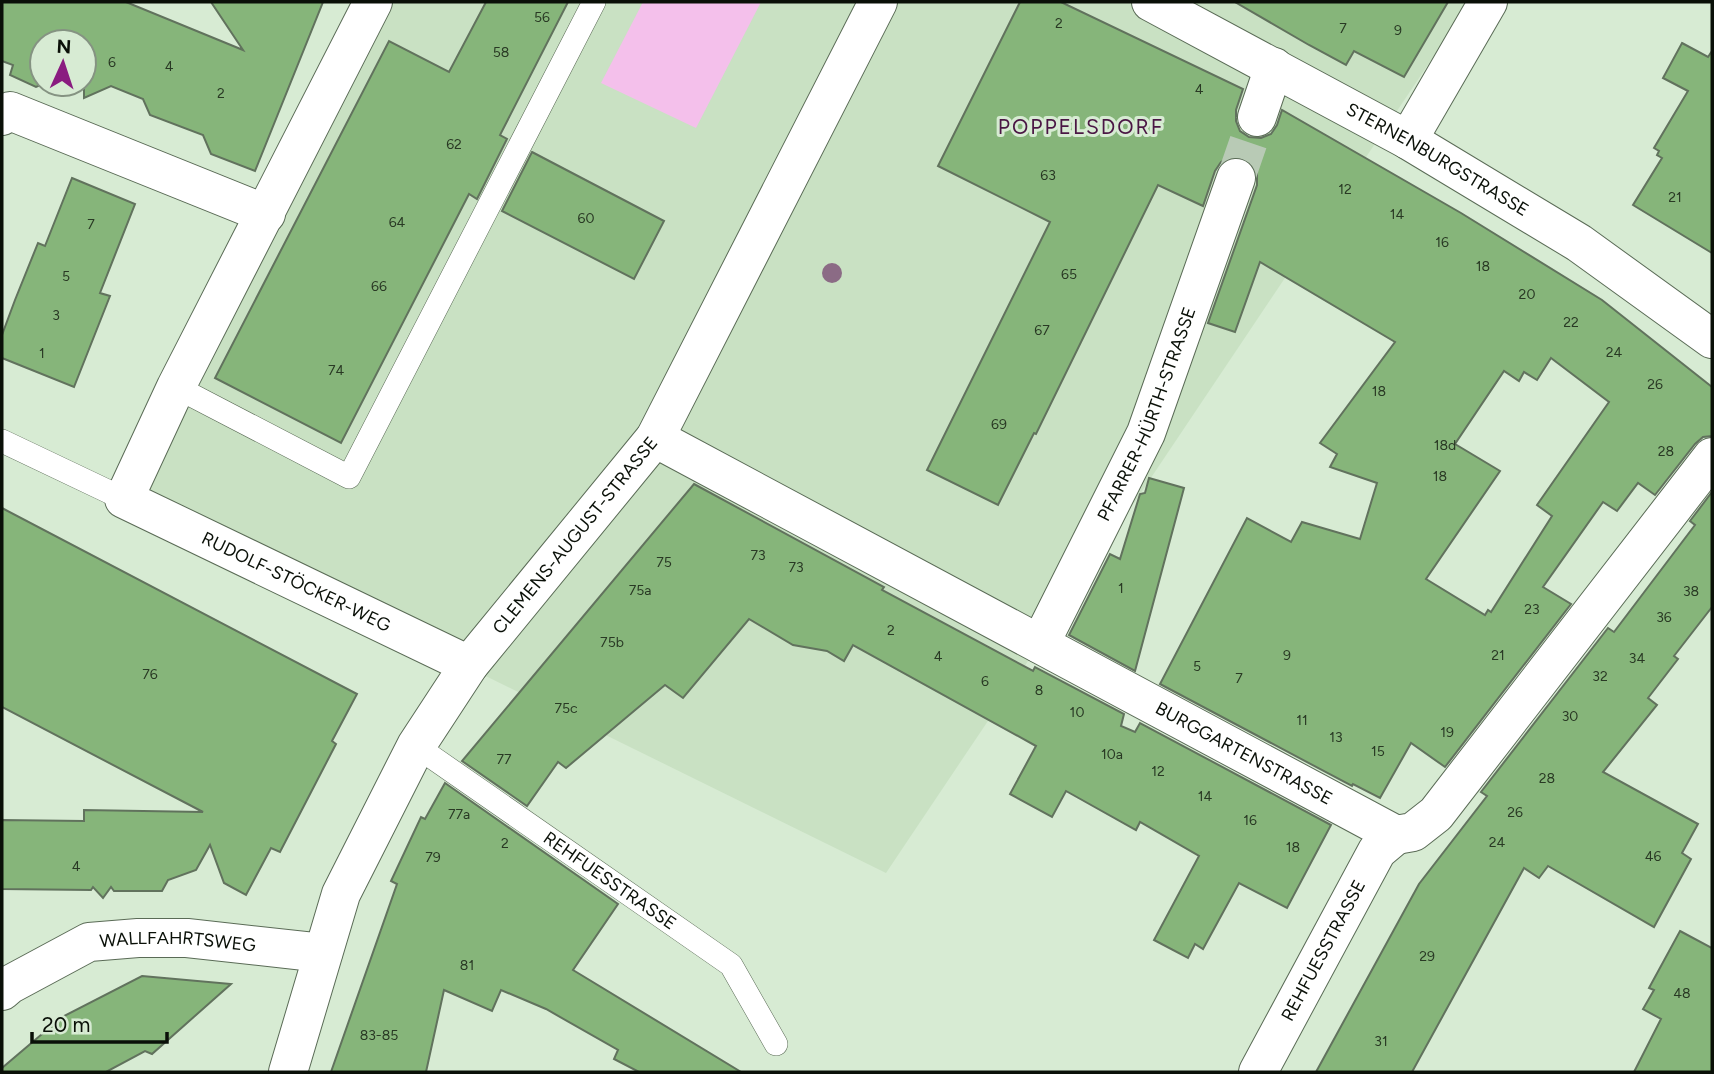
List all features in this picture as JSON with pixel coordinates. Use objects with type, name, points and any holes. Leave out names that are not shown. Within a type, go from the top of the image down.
[{"type":"street","points":[[124,499],[176,387],[373,2]]},
{"type":"street","name":"CLEMENS-AUGUST-STRASSE","points":[[288,1072],[341,894],[415,746],[469,665],[655,438],[878,2]]},
{"type":"street","name":"STERNENBURGSTRASSE","points":[[1151,2],[1408,140],[1579,243],[1712,339]]},
{"type":"street","points":[[1408,140],[1488,2]]},
{"type":"street","points":[[1257,117],[1274,67]]},
{"type":"street","points":[[2,116],[10,111],[266,214]]},
{"type":"street","name":"PFARRER-HÜRTH-STRASSE","points":[[1040,644],[1146,433],[1236,178]]},
{"type":"street","name":"BURGGARTENSTRASSE","points":[[655,438],[1396,835]]},
{"type":"street","points":[[1396,835],[1413,832],[1436,814],[1712,457]]},
{"type":"street","name":"RUDOLF-STÖCKER-WEG","points":[[124,499],[469,665]]},
{"type":"street","name":"REHFUESSTRASSE","points":[[1258,1072],[1377,851],[1396,835]]},
{"type":"street","name":"WALLFAHRTSWEG","points":[[2,991],[89,942],[187,938],[323,953]]},
{"type":"lane","points":[[176,387],[349,477],[594,2]]},
{"type":"lane","name":"RUDOLF-STÖCKER-WEG","points":[[2,442],[124,499]]},
{"type":"lane","name":"REHFUESSTRASSE","points":[[415,746],[731,965],[776,1044]]},
{"type":"shaded area","points":[[384,2],[1470,2],[886,873],[122,497]]},
{"type":"shaded area","points":[[643,2],[761,2],[696,128],[601,83]]},
{"type":"building","points":[[2,2],[126,2],[243,50],[211,2],[323,2],[255,171],[211,154],[203,135],[150,115],[143,99],[111,86],[98,92],[98,28],[28,28],[28,83],[10,75],[13,65],[2,61]]},
{"type":"building","points":[[486,2],[568,2],[500,135],[507,139],[477,199],[469,194],[341,443],[215,378],[389,41],[449,72]]},
{"type":"building","points":[[1020,2],[1061,2],[1243,89],[1236,110],[1236,121],[1240,131],[1249,137],[1261,138],[1271,134],[1282,110],[1461,213],[1602,300],[1712,387],[1712,436],[1703,437],[1695,444],[1655,495],[1638,483],[1617,511],[1603,502],[1543,587],[1571,604],[1445,767],[1411,743],[1380,798],[1353,784],[1352,786],[1160,684],[1247,518],[1291,542],[1302,522],[1360,539],[1377,483],[1330,467],[1337,454],[1320,443],[1395,342],[1260,262],[1235,332],[1208,323],[1257,185],[1257,173],[1253,164],[1244,158],[1231,157],[1221,162],[1215,171],[1203,206],[1158,185],[1036,434],[1034,433],[998,505],[927,470],[1050,222],[938,166]],"holes":[[[1551,358],[1609,402],[1537,505],[1552,516],[1491,612],[1488,610],[1485,615],[1426,579],[1500,471],[1455,444],[1504,371],[1519,381],[1524,372],[1537,380]]]},
{"type":"building","points":[[1235,2],[1448,2],[1404,77],[1354,51],[1346,65]]},
{"type":"building","points":[[1682,43],[1708,57],[1712,51],[1712,253],[1633,205],[1662,158],[1654,148],[1688,91],[1663,78]]},
{"type":"building","points":[[532,152],[664,221],[634,279],[502,211]]},
{"type":"building","points":[[72,178],[135,204],[100,293],[110,296],[74,387],[2,358],[2,335],[15,300],[38,243],[45,246]]},
{"type":"building","points":[[1149,478],[1184,488],[1135,671],[1069,635],[1110,554],[1120,559],[1140,494],[1145,493]]},
{"type":"building","points":[[694,484],[1033,671],[1035,667],[1124,714],[1121,726],[1135,732],[1140,723],[1331,825],[1287,908],[1239,883],[1203,949],[1195,944],[1188,958],[1154,940],[1199,856],[1140,822],[1136,830],[1066,791],[1052,817],[1010,794],[1036,746],[853,645],[844,661],[827,651],[793,645],[749,619],[683,698],[665,685],[566,768],[558,762],[527,806],[462,761]]},
{"type":"building","points":[[1712,492],[1712,607],[1674,656],[1678,659],[1648,698],[1657,705],[1603,772],[1698,824],[1682,853],[1691,859],[1654,927],[1548,866],[1539,878],[1524,868],[1412,1072],[1316,1072],[1419,884],[1487,796],[1481,792],[1608,628],[1614,632],[1695,525],[1690,521]]},
{"type":"building","points":[[2,508],[357,694],[332,741],[336,744],[280,852],[271,848],[246,895],[224,883],[210,845],[196,870],[168,880],[162,891],[114,891],[111,887],[103,898],[93,887],[91,890],[2,889],[2,820],[84,821],[84,810],[203,812],[2,707]]},
{"type":"building","points":[[445,783],[618,904],[573,970],[741,1072],[639,1072],[614,1059],[618,1050],[546,1009],[501,990],[492,1011],[444,990],[426,1072],[331,1072],[397,884],[391,881],[421,817],[425,819]]},
{"type":"building","points":[[1680,931],[1712,948],[1712,1072],[1634,1072],[1661,1019],[1643,1009],[1654,990],[1649,988]]},
{"type":"building","points":[[142,976],[231,984],[152,1054],[145,1051],[106,1072],[2,1072],[2,1068],[62,1017]]},
{"type":"tunnel","points":[[1236,178],[1257,117]]},
{"type":"district","name":"POPPELSDORF","points":[[1081,127]]}]
